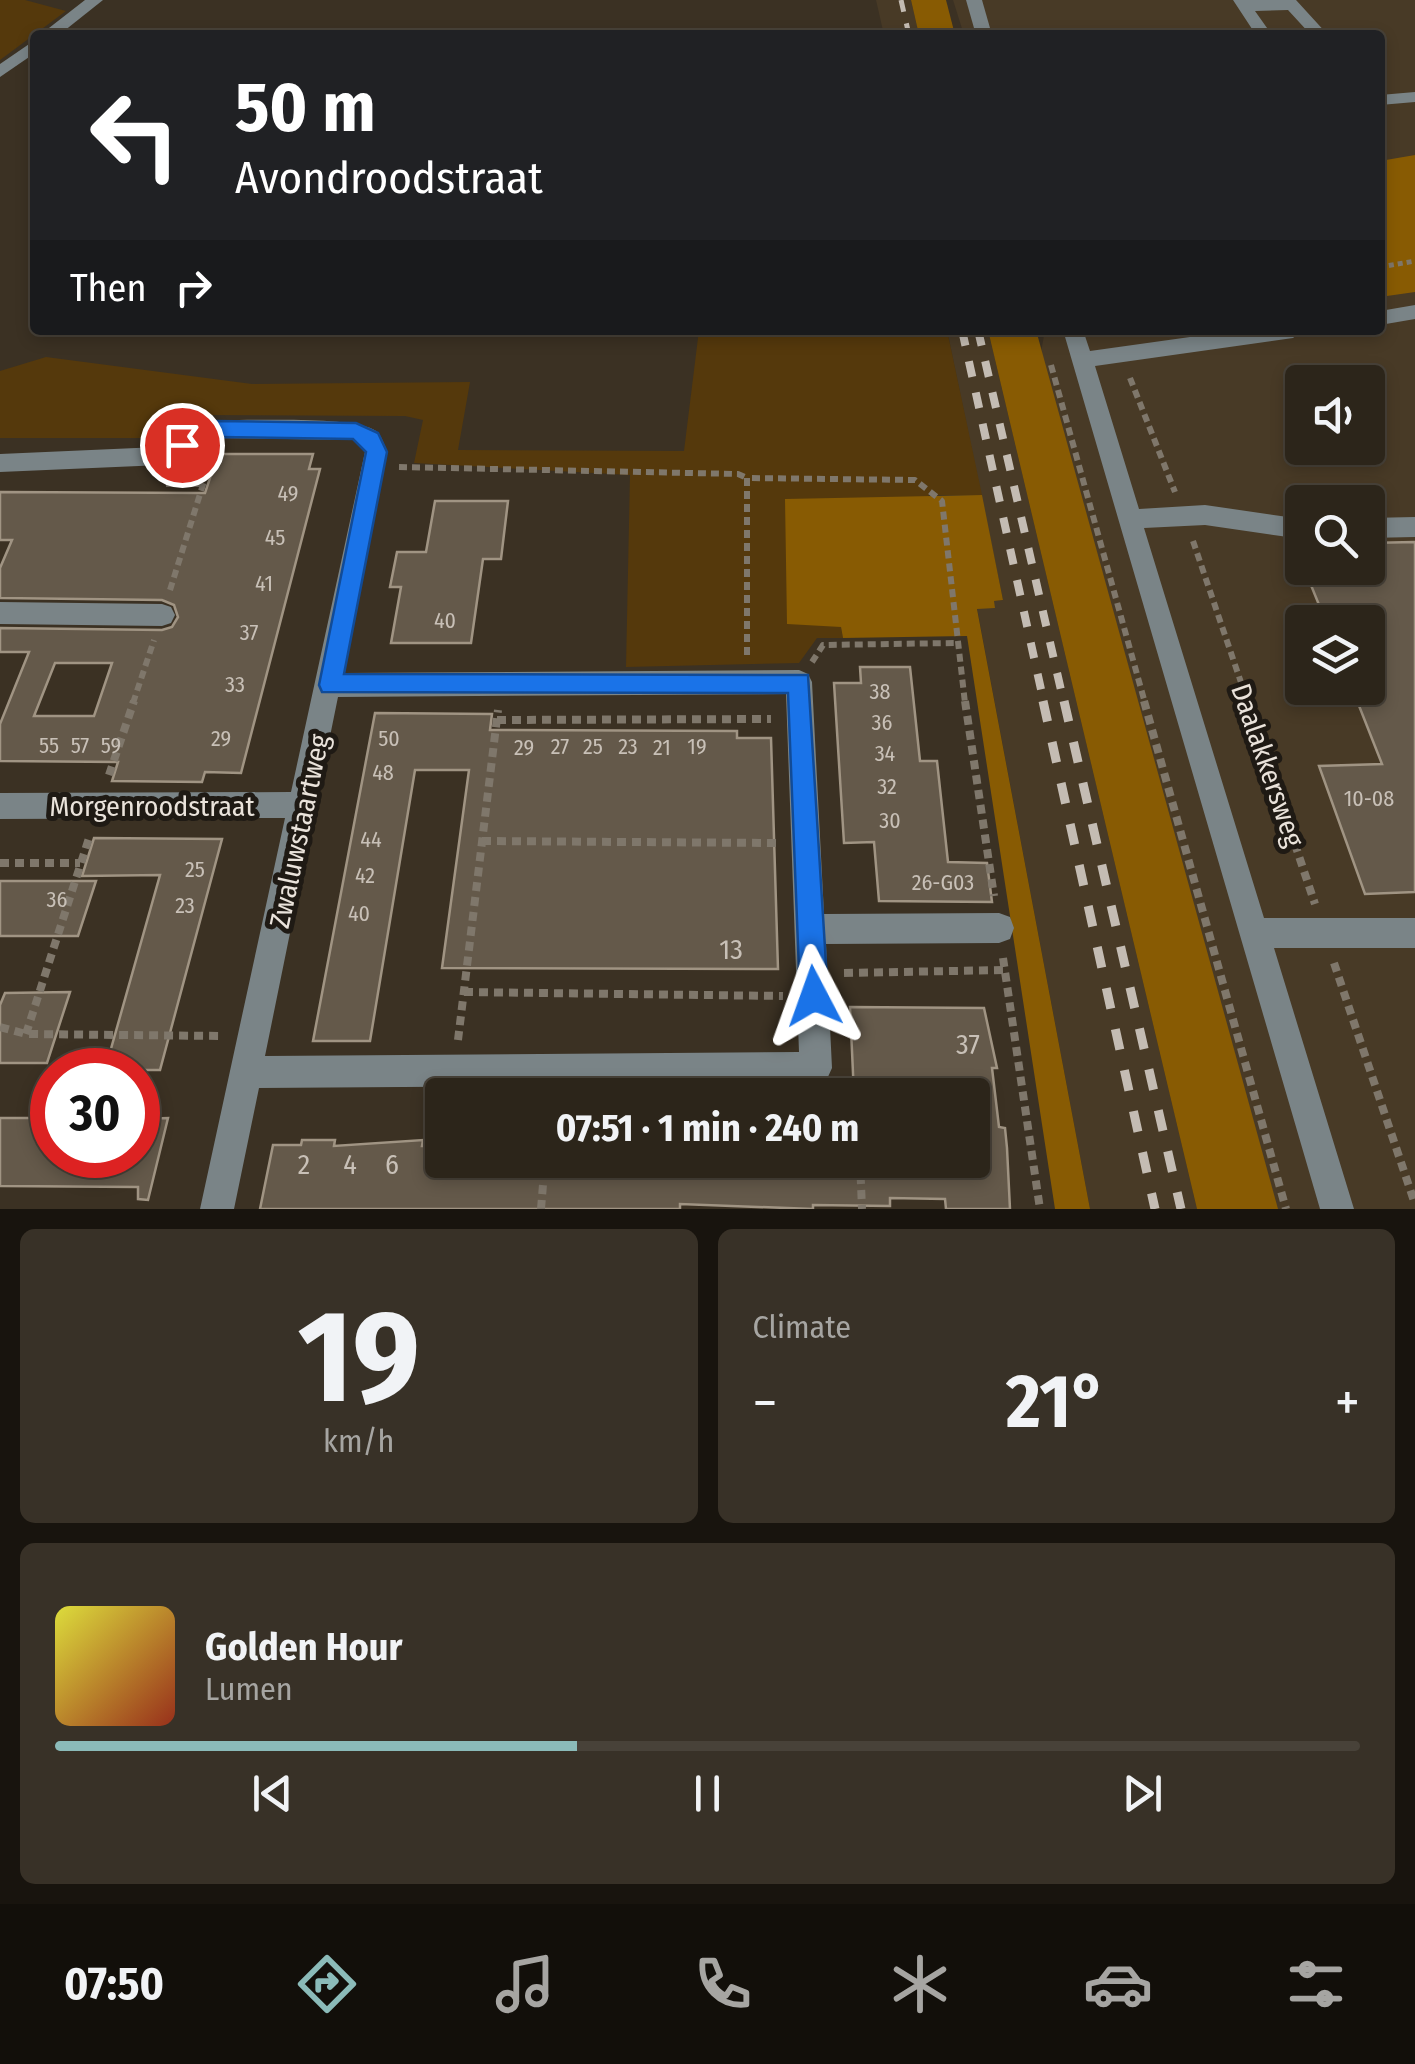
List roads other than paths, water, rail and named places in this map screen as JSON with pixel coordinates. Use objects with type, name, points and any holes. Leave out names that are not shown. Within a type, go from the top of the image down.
[{"type":"street","points":[[55,30],[95,0]]},
{"type":"street","points":[[974,0],[983,30]]},
{"type":"street","points":[[1243,3],[1290,2],[1315,30]]},
{"type":"street","points":[[1243,3],[1261,30]]},
{"type":"street","points":[[0,72],[30,49]]},
{"type":"street","points":[[1385,100],[1415,97]]},
{"type":"street","points":[[1385,317],[1415,312]]},
{"type":"street","points":[[1074,335],[1336,1209]]},
{"type":"street","points":[[1082,360],[1258,335]]},
{"type":"street","name":"Zwaluwstaartweg","points":[[0,462],[162,456],[215,429],[356,431],[371,439],[375,459],[330,685],[217,1209]]},
{"type":"street","points":[[1130,519],[1205,516],[1285,527]]},
{"type":"street","points":[[1385,528],[1415,527]]},
{"type":"street","points":[[0,613],[162,614]]},
{"type":"street","points":[[245,1072],[816,1068],[800,682],[330,685]]},
{"type":"street","name":"Morgenroodstraat","points":[[0,806],[304,805]]},
{"type":"street","points":[[810,930],[998,928]]},
{"type":"street","points":[[1254,933],[1415,932]]},
{"type":"railway","points":[[901,0],[908,30]]},
{"type":"railway","points":[[963,335],[1044,703]]},
{"type":"railway","points":[[979,335],[1064,703]]},
{"type":"railway","points":[[1043,701],[1155,1209]]},
{"type":"railway","points":[[1064,701],[1181,1209]]}]
